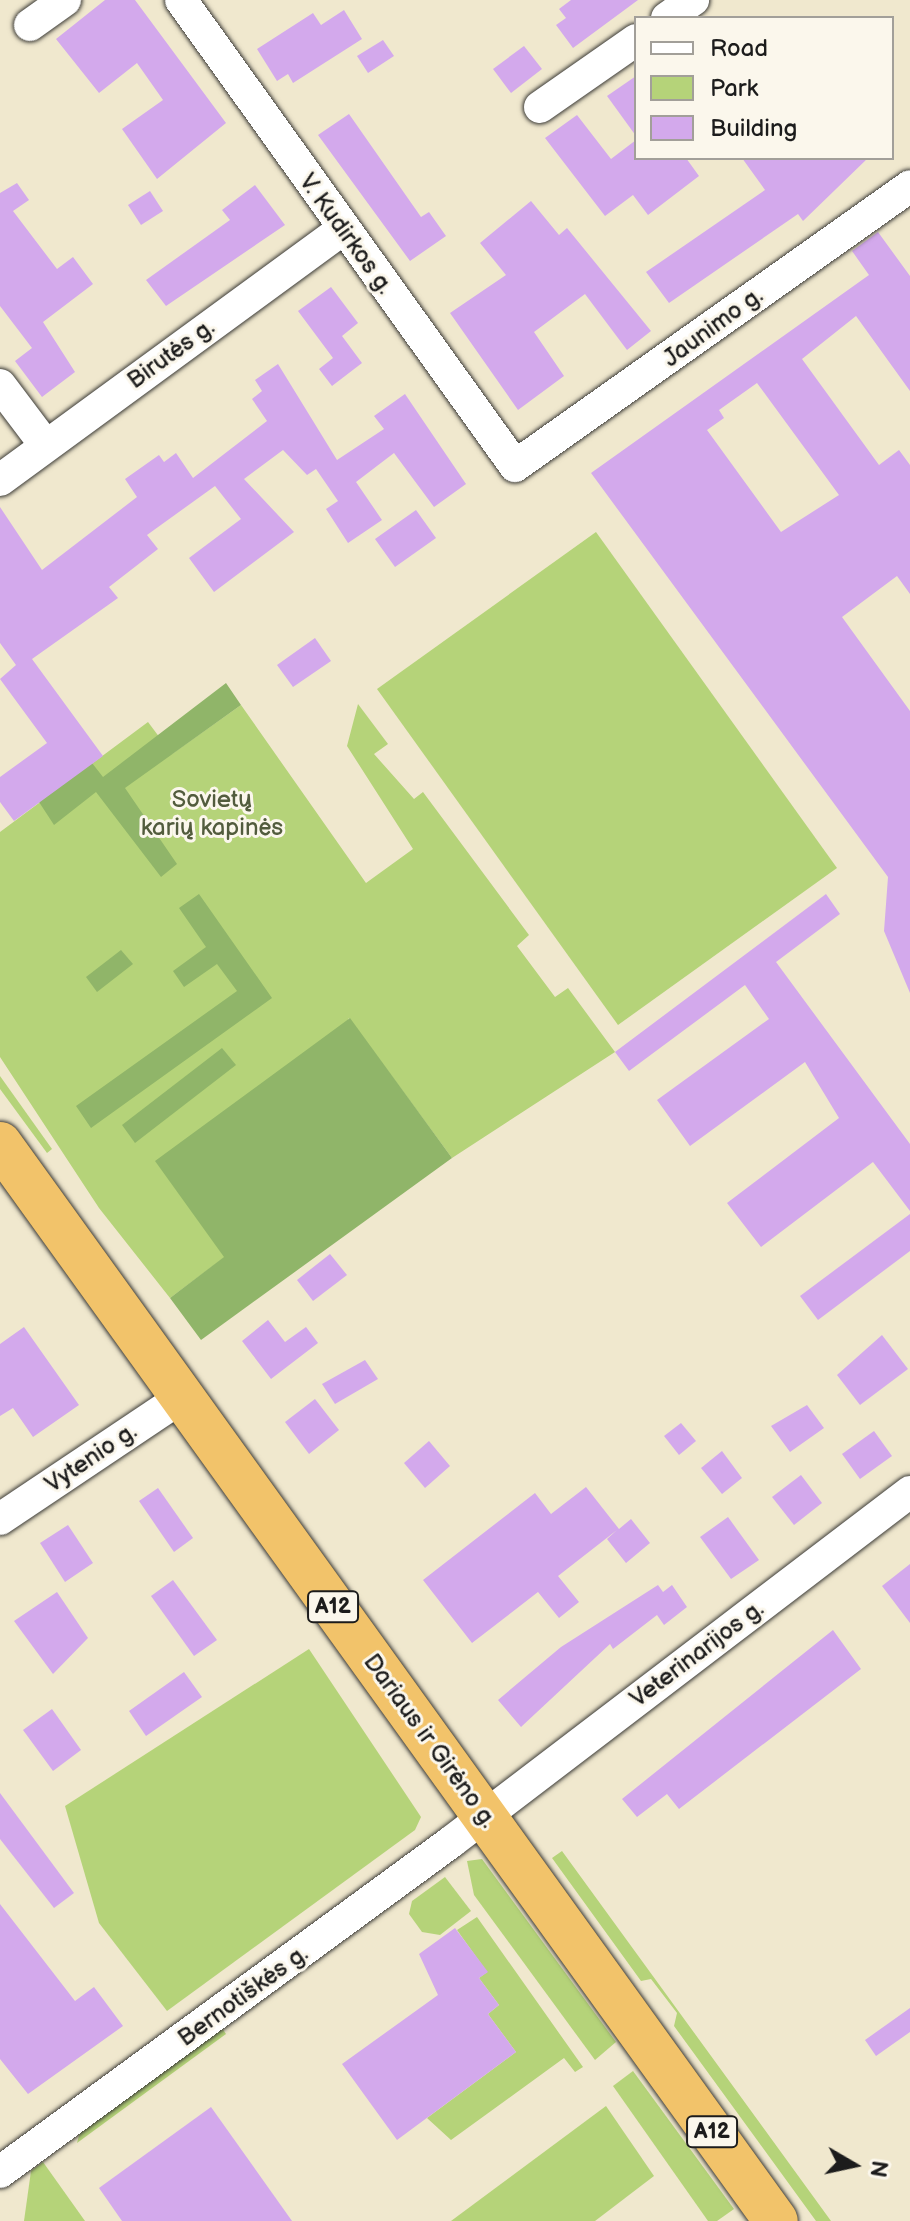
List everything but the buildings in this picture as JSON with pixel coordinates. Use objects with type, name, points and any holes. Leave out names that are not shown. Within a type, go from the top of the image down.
[{"type":"highway","name":"Dariaus ir Girėno g.","points":[[0,1144],[776,2221]]},
{"type":"street","points":[[30,25],[65,0]]},
{"type":"street","points":[[670,16],[693,0]]},
{"type":"street","name":"V. Kudirkos g.","points":[[187,2],[342,230],[515,466]]},
{"type":"street","points":[[540,107],[634,41]]},
{"type":"street","name":"Jaunimo g.","points":[[515,466],[910,186]]},
{"type":"street","name":"Birutės g.","points":[[0,480],[342,230]]},
{"type":"street","points":[[0,385],[46,446]]},
{"type":"street","name":"Vytenio g.","points":[[0,1519],[182,1397]]},
{"type":"street","name":"Veterinarijos g.","points":[[485,1817],[910,1492]]},
{"type":"street","name":"Bernotiškės g.","points":[[0,2172],[485,1817]]},
{"type":"green space","points":[[596,532],[837,868],[618,1025],[377,689]]},
{"type":"green space","points":[[226,683],[241,705],[125,788],[177,864],[161,877],[96,792],[54,825],[39,802],[92,763],[103,777]]},
{"type":"green space","name":"Sovietų karių kapinės","points":[[358,704],[388,744],[374,754],[414,799],[423,792],[529,935],[517,946],[555,997],[568,988],[615,1052],[452,1158],[349,1018],[225,1257],[170,1298],[99,1208],[0,1057],[0,832],[148,722],[172,754],[241,705],[366,883],[413,849],[347,746]]},
{"type":"green space","points":[[199,894],[272,998],[91,1128],[76,1106],[237,991],[217,964],[184,987],[173,971],[206,947],[179,908]]},
{"type":"green space","points":[[121,950],[133,964],[97,992],[86,977]]},
{"type":"green space","points":[[350,1018],[452,1158],[201,1340],[170,1298],[224,1257],[155,1161]]},
{"type":"green space","points":[[222,1048],[236,1065],[135,1143],[122,1125]]},
{"type":"green space","points":[[0,1076],[52,1149],[47,1153],[0,1089]]},
{"type":"green space","points":[[309,1649],[421,1817],[415,1830],[167,2011],[99,1923],[65,1806]]},
{"type":"green space","points":[[562,1851],[831,2221],[816,2221],[674,2026],[677,2013],[651,1979],[641,1981],[552,1858]]},
{"type":"green space","points":[[482,1859],[616,2042],[595,2060],[474,1895],[467,1861]]},
{"type":"green space","points":[[445,1877],[471,1911],[440,1935],[422,1932],[409,1914],[412,1901]]},
{"type":"green space","points":[[477,1917],[583,2067],[575,2072],[564,2058],[451,2140],[427,2118],[516,2052],[488,2014],[499,2005],[479,1978],[487,1972],[457,1930]]},
{"type":"green space","points":[[220,2025],[226,2034],[77,2143],[82,2124]]},
{"type":"green space","points":[[633,2071],[734,2209],[717,2221],[708,2221],[613,2086]]},
{"type":"green space","points":[[606,2106],[654,2176],[595,2221],[451,2221]]},
{"type":"green space","points":[[43,2162],[85,2221],[24,2221],[31,2171]]}]
